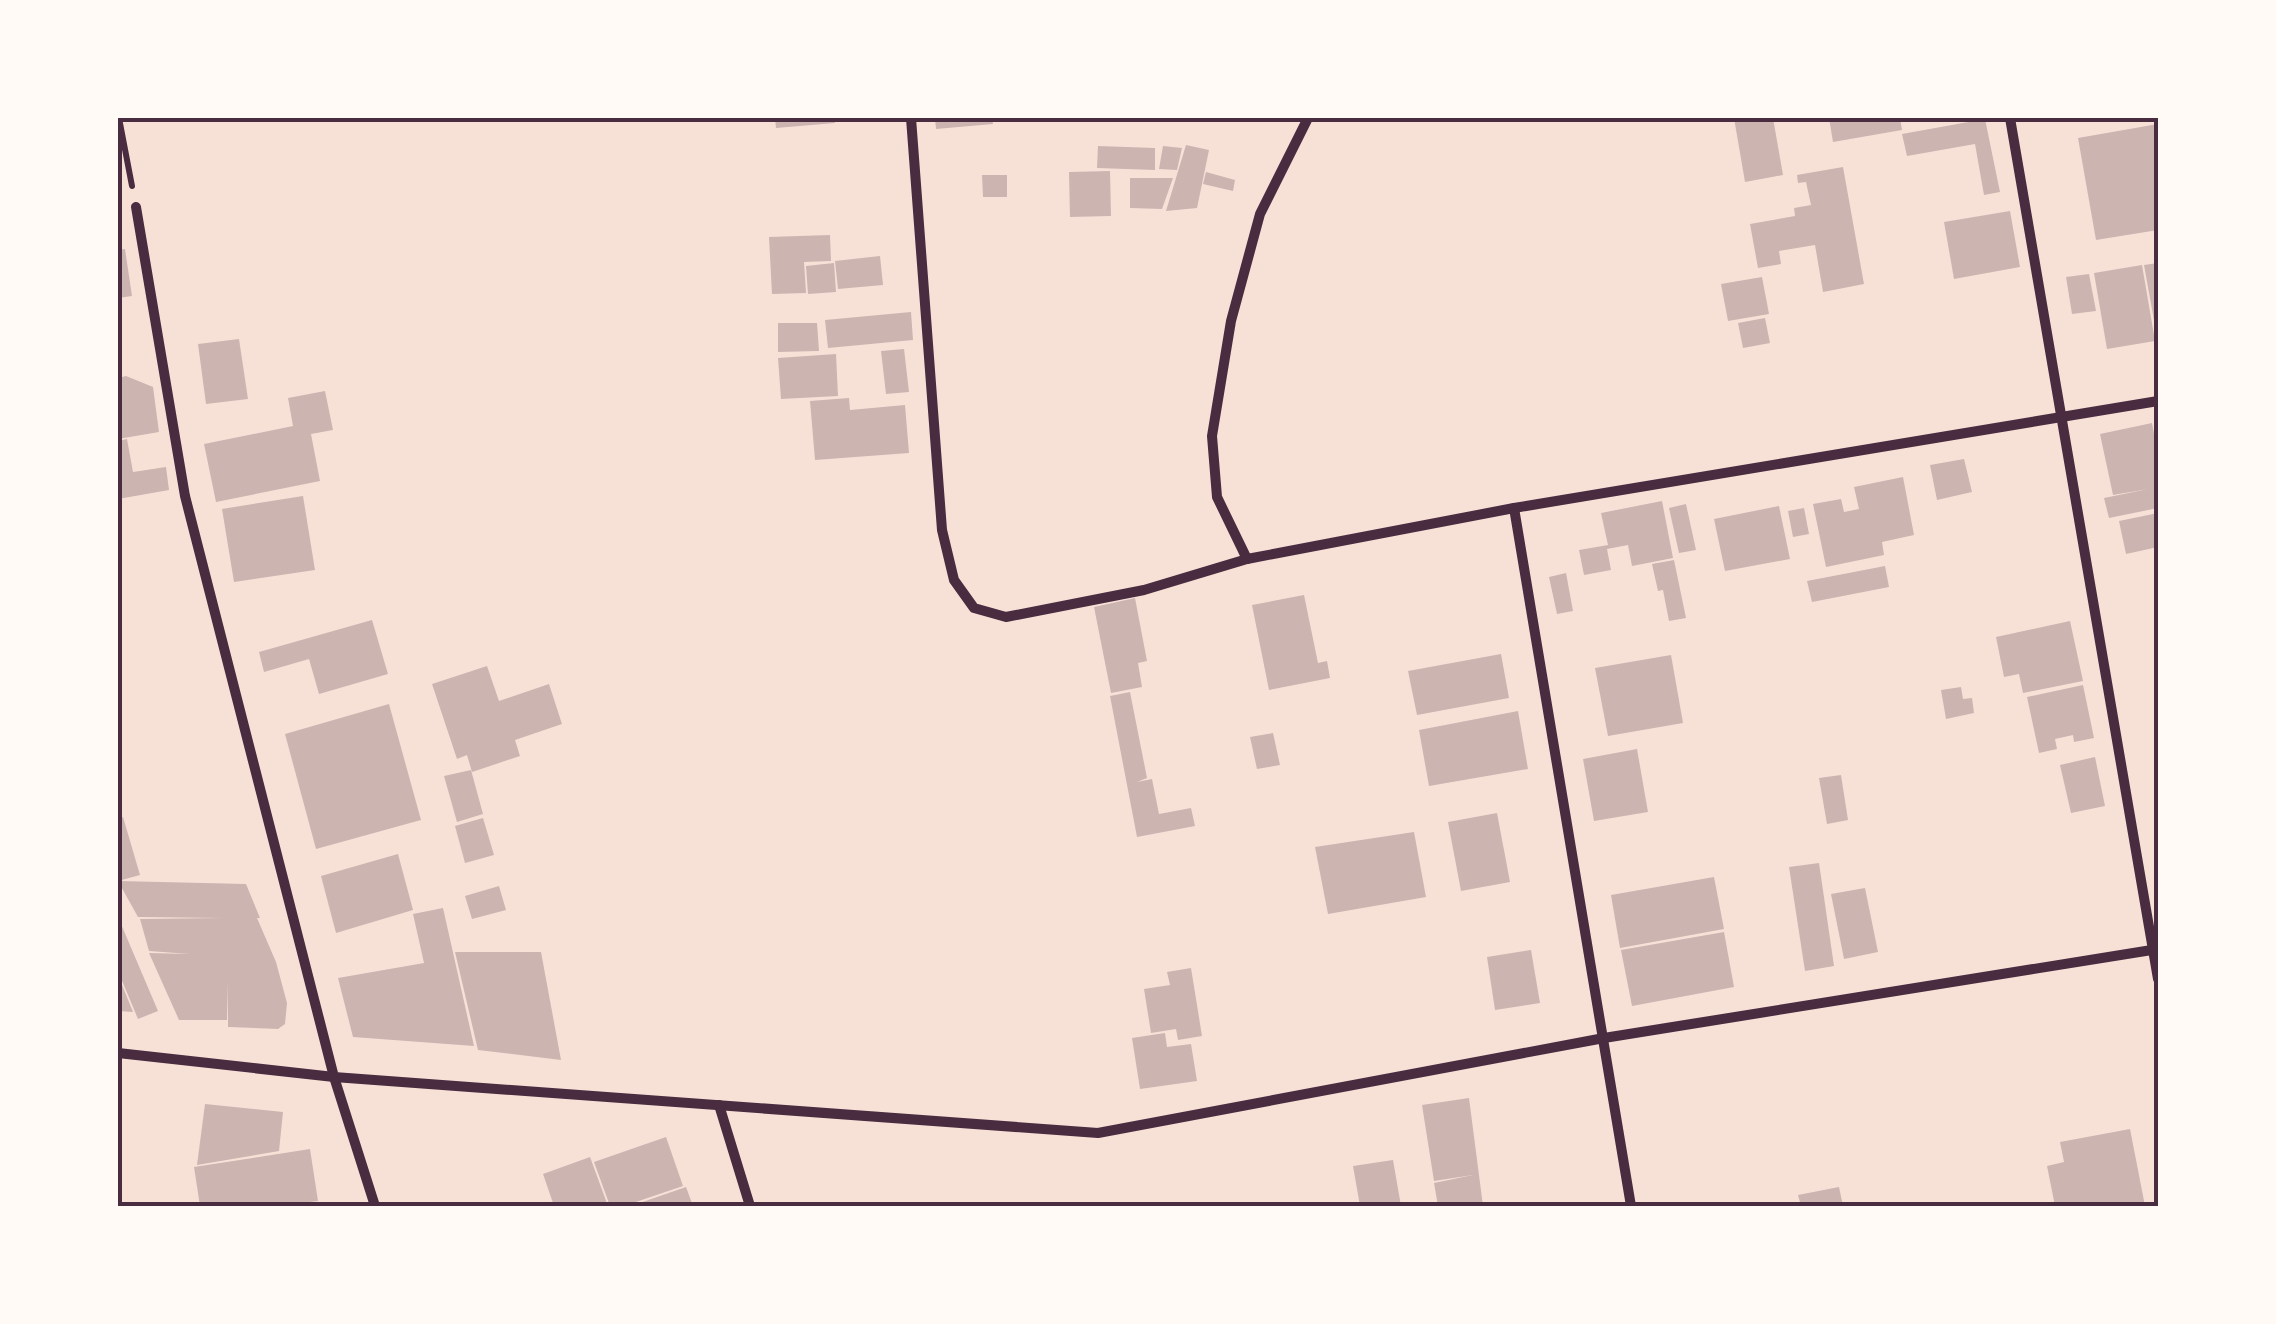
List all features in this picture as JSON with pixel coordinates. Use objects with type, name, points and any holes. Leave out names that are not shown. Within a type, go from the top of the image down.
[{"type":"street","points":[[911,118],[942,530],[954,580],[974,608],[1006,617],[1144,590],[1247,559],[1514,508],[2158,400]]},
{"type":"street","points":[[1247,559],[1217,497],[1212,436],[1231,320],[1260,214],[1308,118]]},
{"type":"street","points":[[2010,118],[2156,949],[2158,980]]},
{"type":"street","points":[[136,207],[185,496],[334,1077],[375,1206]]},
{"type":"street","points":[[1514,508],[1631,1206]]},
{"type":"street","points":[[118,1053],[334,1077],[1098,1133],[1604,1038],[2156,949]]},
{"type":"street","points":[[719,1105],[750,1206]]},
{"type":"path","points":[[119,118],[136,207]]},
{"type":"building","points":[[775,118],[835,118],[835,123],[776,128]]},
{"type":"building","points":[[935,118],[992,118],[993,124],[936,129]]},
{"type":"building","points":[[1734,118],[1773,118],[1783,175],[1745,182]]},
{"type":"building","points":[[1829,118],[1900,118],[1902,130],[1833,142]]},
{"type":"building","points":[[1985,119],[2000,192],[1984,195],[1975,144],[1907,156],[1902,134]]},
{"type":"building","points":[[2158,124],[2158,230],[2096,240],[2078,138]]},
{"type":"building","points":[[1186,145],[1209,150],[1197,208],[1166,211]]},
{"type":"building","points":[[1098,146],[1155,148],[1155,170],[1097,168]]},
{"type":"building","points":[[1163,146],[1182,148],[1177,170],[1159,169]]},
{"type":"building","points":[[1843,167],[1864,284],[1823,292],[1815,245],[1779,251],[1781,264],[1758,268],[1750,224],[1795,216],[1794,208],[1811,205],[1806,182],[1798,183],[1797,175]]},
{"type":"building","points":[[1110,171],[1111,216],[1070,217],[1069,172]]},
{"type":"building","points":[[1206,172],[1235,180],[1233,191],[1203,184]]},
{"type":"building","points":[[982,175],[1007,175],[1007,197],[983,197]]},
{"type":"building","points":[[1130,178],[1173,178],[1162,209],[1130,208]]},
{"type":"building","points":[[2010,211],[2020,267],[1954,279],[1944,222]]},
{"type":"building","points":[[830,235],[831,261],[804,262],[806,293],[772,294],[769,237]]},
{"type":"building","points":[[125,249],[132,296],[118,298],[118,250]]},
{"type":"building","points":[[880,256],[883,285],[838,289],[835,261]]},
{"type":"building","points":[[834,263],[836,292],[808,294],[806,266]]},
{"type":"building","points":[[2158,263],[2158,337],[2157,337],[2144,265]]},
{"type":"building","points":[[2142,265],[2155,341],[2107,349],[2094,273]]},
{"type":"building","points":[[2089,274],[2096,311],[2072,314],[2066,277]]},
{"type":"building","points":[[1762,277],[1769,314],[1728,321],[1721,284]]},
{"type":"building","points":[[911,312],[913,340],[828,348],[825,320]]},
{"type":"building","points":[[1765,318],[1770,343],[1743,348],[1738,323]]},
{"type":"building","points":[[778,323],[817,323],[819,351],[778,352]]},
{"type":"building","points":[[239,339],[248,399],[206,404],[198,344]]},
{"type":"building","points":[[904,349],[909,392],[886,394],[881,351]]},
{"type":"building","points":[[836,354],[838,396],[781,399],[778,358]]},
{"type":"building","points":[[126,376],[153,387],[159,432],[118,439],[118,378]]},
{"type":"building","points":[[325,391],[333,430],[311,434],[320,481],[216,502],[204,444],[293,426],[288,398]]},
{"type":"building","points":[[849,398],[850,410],[905,405],[909,453],[815,460],[810,401]]},
{"type":"building","points":[[2152,423],[2158,455],[2158,508],[2109,518],[2104,498],[2148,489],[2113,495],[2100,434]]},
{"type":"building","points":[[127,439],[133,472],[166,467],[169,490],[118,499],[118,441]]},
{"type":"building","points":[[1964,459],[1972,492],[1937,500],[1930,465]]},
{"type":"building","points":[[1903,477],[1914,535],[1882,542],[1884,555],[1826,567],[1813,504],[1841,499],[1844,512],[1859,509],[1854,487]]},
{"type":"building","points":[[303,496],[315,570],[234,582],[222,509]]},
{"type":"building","points":[[1662,501],[1673,558],[1632,566],[1628,545],[1607,549],[1611,570],[1584,575],[1579,550],[1608,545],[1601,513]]},
{"type":"building","points":[[1686,504],[1696,550],[1679,553],[1669,508]]},
{"type":"building","points":[[1779,506],[1790,559],[1725,571],[1714,519]]},
{"type":"building","points":[[1804,508],[1809,534],[1793,537],[1788,511]]},
{"type":"building","points":[[2158,513],[2158,547],[2126,554],[2119,521]]},
{"type":"building","points":[[1674,560],[1686,618],[1669,621],[1663,590],[1658,591],[1652,564]]},
{"type":"building","points":[[1885,566],[1889,587],[1812,602],[1807,581]]},
{"type":"building","points":[[1566,573],[1573,611],[1557,614],[1549,577]]},
{"type":"building","points":[[1304,595],[1318,663],[1327,661],[1330,678],[1269,690],[1252,605]]},
{"type":"building","points":[[1135,598],[1147,661],[1138,663],[1142,687],[1111,693],[1094,607]]},
{"type":"building","points":[[372,620],[388,674],[319,694],[309,659],[264,672],[259,652]]},
{"type":"building","points":[[2070,621],[2083,681],[2023,693],[2019,674],[2004,677],[1996,637]]},
{"type":"building","points":[[1501,654],[1509,698],[1417,715],[1408,671]]},
{"type":"building","points":[[1671,655],[1683,723],[1608,736],[1595,668]]},
{"type":"building","points":[[487,666],[499,701],[549,684],[562,724],[515,740],[520,756],[472,772],[467,755],[457,759],[432,684]]},
{"type":"building","points":[[2083,685],[2094,738],[2074,742],[2073,735],[2055,739],[2057,749],[2039,753],[2027,697]]},
{"type":"building","points":[[1961,687],[1963,699],[1972,698],[1974,713],[1946,719],[1941,690]]},
{"type":"building","points":[[1130,692],[1147,778],[1137,782],[1152,779],[1159,814],[1191,808],[1195,826],[1137,837],[1110,696]]},
{"type":"building","points":[[389,704],[421,820],[316,849],[285,734]]},
{"type":"building","points":[[1518,711],[1528,769],[1429,786],[1419,730]]},
{"type":"building","points":[[1273,733],[1280,765],[1257,769],[1250,737]]},
{"type":"building","points":[[1637,749],[1648,812],[1594,821],[1583,759]]},
{"type":"building","points":[[2095,757],[2105,806],[2071,813],[2060,765]]},
{"type":"building","points":[[471,770],[483,814],[457,822],[444,776]]},
{"type":"building","points":[[1841,775],[1848,820],[1827,824],[1819,778]]},
{"type":"building","points":[[1497,813],[1510,882],[1461,891],[1448,822]]},
{"type":"building","points":[[123,817],[140,875],[118,881],[118,819]]},
{"type":"building","points":[[483,818],[494,855],[465,863],[455,826]]},
{"type":"building","points":[[1414,832],[1426,897],[1328,914],[1315,847]]},
{"type":"building","points":[[398,854],[413,910],[336,933],[321,876]]},
{"type":"building","points":[[1819,863],[1834,966],[1805,971],[1789,867]]},
{"type":"building","points":[[1714,877],[1724,929],[1620,948],[1611,895]]},
{"type":"building","points":[[118,881],[246,884],[276,962],[287,1003],[285,1024],[278,1029],[228,1027],[228,982],[227,1020],[179,1020],[149,953],[190,954],[149,951],[140,919],[224,918],[138,917]]},
{"type":"building","points":[[499,886],[506,910],[472,919],[465,896]]},
{"type":"building","points":[[1865,888],[1878,952],[1844,959],[1831,894]]},
{"type":"building","points":[[443,908],[474,1046],[353,1037],[338,978],[424,963],[413,914]]},
{"type":"building","points":[[118,917],[158,1011],[138,1019],[118,971]]},
{"type":"building","points":[[1724,932],[1734,987],[1632,1006],[1621,950]]},
{"type":"building","points":[[1531,950],[1540,1003],[1495,1010],[1487,957]]},
{"type":"building","points":[[455,952],[541,952],[561,1060],[478,1050]]},
{"type":"building","points":[[1191,968],[1202,1036],[1178,1040],[1176,1029],[1151,1033],[1144,989],[1170,985],[1167,972]]},
{"type":"building","points":[[118,975],[133,1012],[118,1011]]},
{"type":"building","points":[[1165,1033],[1167,1047],[1191,1044],[1197,1081],[1140,1089],[1132,1038]]},
{"type":"building","points":[[1469,1098],[1483,1206],[1438,1206],[1434,1183],[1473,1175],[1434,1181],[1422,1105]]},
{"type":"building","points":[[205,1104],[283,1112],[279,1151],[197,1165]]},
{"type":"building","points":[[2130,1129],[2145,1206],[2055,1206],[2047,1166],[2064,1162],[2060,1142]]},
{"type":"building","points":[[666,1137],[683,1186],[624,1206],[610,1206],[594,1162]]},
{"type":"building","points":[[310,1149],[318,1201],[279,1206],[200,1206],[194,1167]]},
{"type":"building","points":[[590,1157],[608,1206],[554,1206],[543,1174]]},
{"type":"building","points":[[1393,1160],[1401,1206],[1360,1206],[1353,1166]]},
{"type":"building","points":[[686,1187],[693,1206],[631,1206]]},
{"type":"building","points":[[1839,1187],[1843,1206],[1801,1206],[1798,1195]]}]
